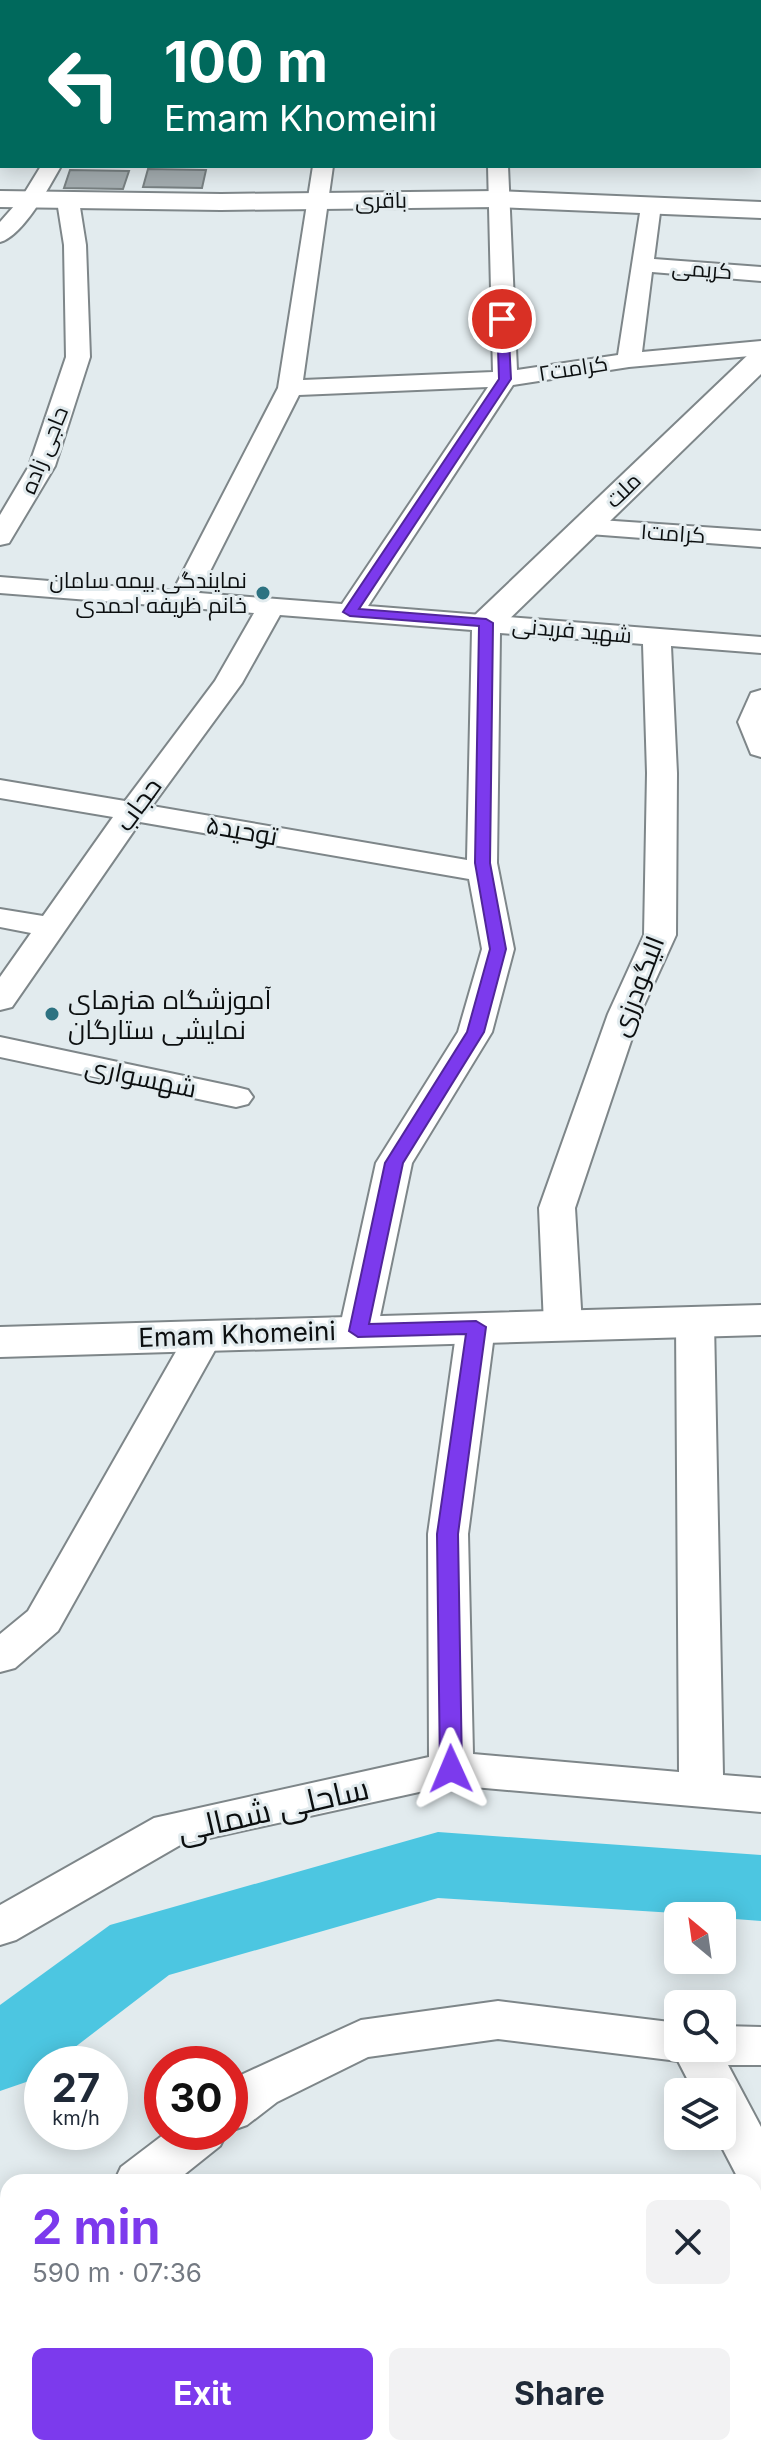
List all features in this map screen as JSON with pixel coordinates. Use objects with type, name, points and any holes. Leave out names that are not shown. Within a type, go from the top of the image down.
[{"type":"street","points":[[0,235],[31,200],[50,168]]},
{"type":"street","points":[[182,599],[290,388],[323,168]]},
{"type":"street","points":[[350,612],[505,379],[498,168]]},
{"type":"street","name":"باقری","points":[[0,199],[497,199],[761,210]]},
{"type":"street","name":"حاجی زاده","points":[[0,537],[42,466],[78,357],[75,245],[68,201]]},
{"type":"street","points":[[629,360],[650,205]]},
{"type":"street","name":"کریمی","points":[[642,265],[761,274]]},
{"type":"street","name":"کرامت۲","points":[[290,388],[505,379],[629,360],[761,348]]},
{"type":"street","name":"ملت","points":[[486,623],[761,358]]},
{"type":"street","name":"کرامت۱","points":[[585,527],[761,539]]},
{"type":"street","name":"شهید فریدنی","points":[[0,585],[761,645]]},
{"type":"street","name":"حجاب","points":[[0,1000],[228,683],[272,606]]},
{"type":"street","points":[[358,1331],[394,1163],[475,1032],[498,949],[484,872],[486,623]]},
{"type":"street","name":"الیگودرزی","points":[[563,1325],[557,1208],[624,1014],[660,935],[662,773],[657,636]]},
{"type":"street","points":[[761,699],[752,722],[761,748]]},
{"type":"street","name":"توحید۵","points":[[0,789],[484,872]]},
{"type":"street","points":[[0,918],[52,927]]},
{"type":"street","name":"شهسواری","points":[[0,1047],[236,1097]]},
{"type":"street","name":"Emam Khomeini","points":[[0,1342],[761,1320]]},
{"type":"street","points":[[695,1322],[701,1790]]},
{"type":"street","points":[[451,1769],[448,1534],[476,1327]]},
{"type":"street","points":[[0,1657],[43,1621],[205,1334]]},
{"type":"street","name":"ساحلی شمالی","points":[[0,1927],[170,1830],[451,1769],[761,1795]]},
{"type":"street","points":[[248,2097],[260,2088],[361,2039],[498,2020],[664,2040]]},
{"type":"street","points":[[736,2045],[761,2046]]},
{"type":"street","points":[[736,2127],[760,2174]]},
{"type":"street","points":[[149,2174],[180,2150]]},
{"type":"building","points":[[148,169],[206,170],[202,188],[143,187]]},
{"type":"building","points":[[70,170],[129,171],[123,189],[64,188]]},
{"type":"waterway","points":[[0,2054],[141,1949],[438,1865],[761,1888]]},
{"type":"place","name":"نمایندگی بیمه سامان خانم ظریفه احمدی","points":[[263,593]]},
{"type":"place","name":"آموزشگاه هنرهای نمایشی ستارگان","points":[[52,1014]]},
{"type":"route","points":[[451,1769],[448,1534],[476,1327],[358,1331],[394,1163],[475,1032],[498,949],[482,863],[486,623],[350,612],[505,379],[502,319]]}]
